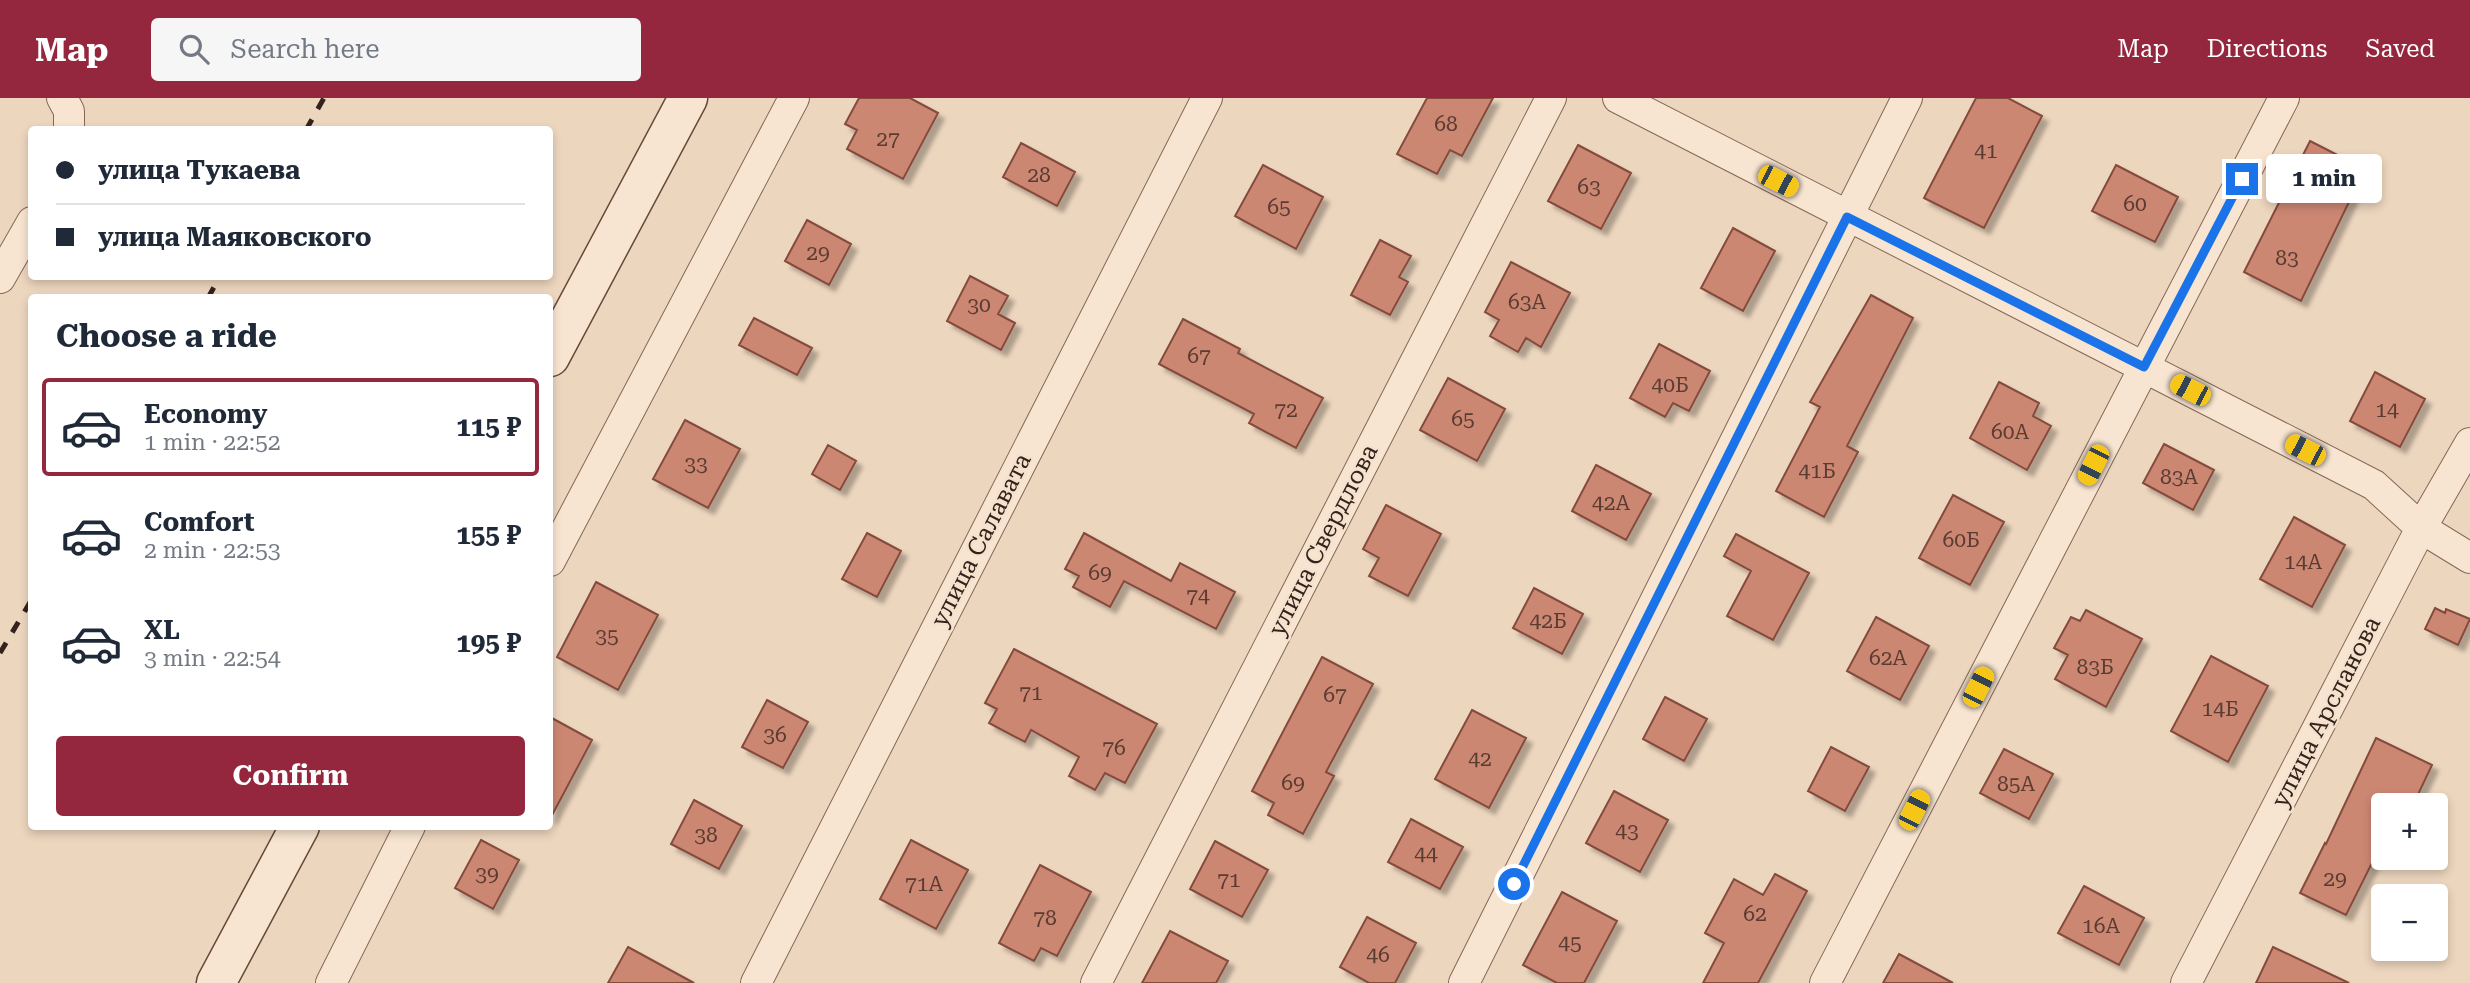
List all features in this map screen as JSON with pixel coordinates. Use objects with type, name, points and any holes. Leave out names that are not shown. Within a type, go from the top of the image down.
[{"type":"main road","points":[[553,351],[688,98]]},
{"type":"main road","points":[[216,983],[298,830]]},
{"type":"street","points":[[62,98],[69,111],[69,126]]},
{"type":"street","points":[[553,555],[794,98]]},
{"type":"street","name":"улица Салавата","points":[[755,983],[1207,98]]},
{"type":"street","name":"улица Свердлова","points":[[1096,983],[1551,98]]},
{"type":"street","points":[[1618,98],[2374,485],[2421,528],[2470,558]]},
{"type":"street","points":[[1464,983],[1907,98]]},
{"type":"street","points":[[1825,983],[2284,98]]},
{"type":"street","points":[[0,278],[28,229]]},
{"type":"street","name":"улица Арсланова","points":[[2186,983],[2421,528],[2470,443]]},
{"type":"street","points":[[331,983],[408,830]]},
{"type":"building","points":[[859,98],[910,98],[938,113],[903,179],[847,149],[857,130],[845,124]]},
{"type":"building","points":[[1427,98],[1493,98],[1462,156],[1450,150],[1437,174],[1397,154]]},
{"type":"building","points":[[1976,98],[2008,98],[2042,116],[1984,228],[1924,198]]},
{"type":"building","points":[[2310,141],[2365,169],[2301,301],[2244,272]]},
{"type":"building","points":[[1021,143],[1075,172],[1057,206],[1003,177]]},
{"type":"building","points":[[1578,145],[1631,173],[1601,229],[1548,201]]},
{"type":"building","points":[[1263,165],[1323,197],[1296,249],[1235,216]]},
{"type":"building","points":[[2116,165],[2178,197],[2155,242],[2092,211]]},
{"type":"building","points":[[807,220],[851,244],[829,285],[785,261]]},
{"type":"building","points":[[1733,228],[1775,251],[1743,311],[1701,288]]},
{"type":"building","points":[[1380,240],[1411,256],[1399,277],[1408,282],[1390,315],[1351,295]]},
{"type":"building","points":[[1511,262],[1570,293],[1541,347],[1526,338],[1518,352],[1490,336],[1499,320],[1485,312]]},
{"type":"building","points":[[970,276],[1008,296],[998,314],[1015,323],[1001,350],[947,321]]},
{"type":"building","points":[[1871,295],[1913,318],[1847,446],[1858,452],[1824,517],[1776,491],[1820,407],[1810,402]]},
{"type":"building","points":[[754,318],[812,348],[797,375],[739,345]]},
{"type":"building","points":[[1183,319],[1240,349],[1238,353],[1323,398],[1296,448],[1249,423],[1254,414],[1159,364]]},
{"type":"building","points":[[1659,344],[1710,371],[1689,411],[1673,403],[1665,417],[1630,398]]},
{"type":"building","points":[[2375,372],[2425,399],[2400,447],[2350,421]]},
{"type":"building","points":[[1448,378],[1505,409],[1477,461],[1420,430]]},
{"type":"building","points":[[1999,382],[2039,403],[2033,416],[2051,426],[2027,470],[1970,438]]},
{"type":"building","points":[[685,420],[740,449],[708,508],[653,479]]},
{"type":"building","points":[[2164,444],[2214,470],[2193,510],[2143,483]]},
{"type":"building","points":[[828,445],[856,461],[840,490],[812,474]]},
{"type":"building","points":[[1596,465],[1651,494],[1626,540],[1572,511]]},
{"type":"building","points":[[1953,495],[2004,522],[1970,585],[1919,558]]},
{"type":"building","points":[[1386,505],[1441,534],[1408,596],[1369,576],[1379,558],[1363,549]]},
{"type":"building","points":[[2294,517],[2345,545],[2312,607],[2260,579]]},
{"type":"building","points":[[867,533],[901,551],[877,597],[842,579]]},
{"type":"building","points":[[1084,533],[1171,581],[1180,563],[1235,592],[1216,629],[1124,581],[1110,607],[1073,587],[1079,576],[1065,569]]},
{"type":"building","points":[[1736,534],[1809,573],[1773,640],[1727,616],[1751,571],[1724,556]]},
{"type":"building","points":[[596,582],[658,615],[618,690],[557,657]]},
{"type":"building","points":[[1534,588],[1583,614],[1562,654],[1513,628]]},
{"type":"building","points":[[2435,608],[2445,613],[2446,609],[2470,619],[2458,645],[2425,629]]},
{"type":"building","points":[[2086,610],[2142,639],[2106,707],[2055,679],[2068,655],[2054,648],[2071,617],[2080,621]]},
{"type":"building","points":[[1876,617],[1929,646],[1900,700],[1847,671]]},
{"type":"building","points":[[1014,649],[1157,724],[1125,783],[1105,773],[1095,790],[1069,776],[1079,757],[1031,730],[1025,742],[989,723],[997,709],[985,703]]},
{"type":"building","points":[[2211,656],[2268,686],[2228,762],[2171,731]]},
{"type":"building","points":[[1322,657],[1373,684],[1326,772],[1334,776],[1303,834],[1268,815],[1274,803],[1252,791]]},
{"type":"building","points":[[1665,697],[1707,719],[1684,761],[1643,739]]},
{"type":"building","points":[[767,700],[808,722],[783,768],[742,747]]},
{"type":"building","points":[[1472,710],[1526,738],[1489,808],[1435,779]]},
{"type":"building","points":[[553,719],[592,740],[553,813]]},
{"type":"building","points":[[2376,738],[2432,765],[2419,793],[2371,793],[2371,865],[2346,915],[2300,893]]},
{"type":"building","points":[[1831,747],[1869,767],[1845,811],[1808,791]]},
{"type":"building","points":[[2004,749],[2053,774],[2029,819],[1980,793]]},
{"type":"building","points":[[1614,791],[1668,820],[1640,872],[1586,843]]},
{"type":"building","points":[[694,800],[742,826],[719,869],[671,844]]},
{"type":"building","points":[[1411,819],[1463,847],[1440,889],[1388,862]]},
{"type":"building","points":[[481,840],[519,860],[493,909],[455,888]]},
{"type":"building","points":[[911,840],[968,870],[936,929],[880,899]]},
{"type":"building","points":[[1215,841],[1268,870],[1242,917],[1190,889]]},
{"type":"building","points":[[1040,865],[1091,892],[1057,956],[1041,948],[1034,961],[999,943]]},
{"type":"building","points":[[1775,874],[1807,891],[1758,983],[1703,983],[1724,943],[1705,933],[1734,879],[1763,895]]},
{"type":"building","points":[[2084,886],[2144,918],[2119,965],[2058,933]]},
{"type":"building","points":[[1562,892],[1617,921],[1584,983],[1557,983],[1523,965]]},
{"type":"building","points":[[1367,917],[1416,943],[1395,983],[1369,983],[1340,967]]},
{"type":"building","points":[[1170,931],[1228,961],[1216,983],[1142,983]]},
{"type":"building","points":[[628,947],[694,983],[608,983]]},
{"type":"building","points":[[2273,947],[2349,983],[2256,983]]},
{"type":"building","points":[[1899,954],[1953,983],[1883,983]]},
{"type":"railway","points":[[308,126],[324,98]]},
{"type":"railway","points":[[210,294],[218,280]]},
{"type":"railway","points":[[0,653],[28,606]]},
{"type":"route","points":[[1514,884],[1847,217],[2144,367],[2242,179]]}]
